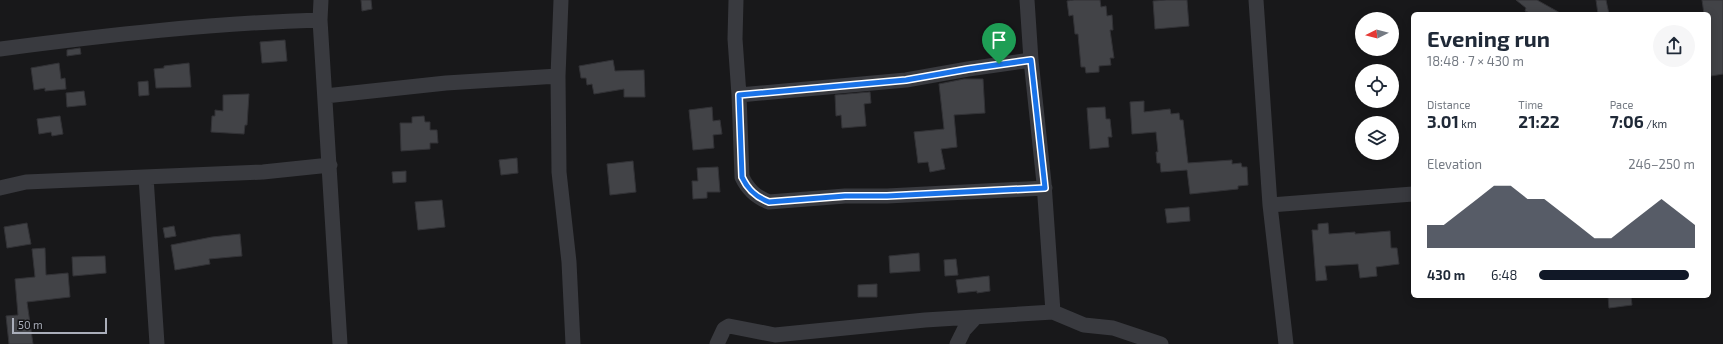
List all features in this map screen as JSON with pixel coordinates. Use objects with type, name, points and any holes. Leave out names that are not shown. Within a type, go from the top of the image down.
[{"type":"street","points":[[321,0],[320,20],[340,344]]},
{"type":"street","points":[[561,0],[558,76],[559,172],[569,262],[573,344]]},
{"type":"street","points":[[736,0],[735,39],[742,177],[747,189],[762,199],[769,202],[845,196],[887,196],[1045,188]]},
{"type":"street","points":[[1027,0],[1031,60],[1045,188],[1053,312]]},
{"type":"street","points":[[1256,0],[1270,205],[1286,344]]},
{"type":"street","points":[[0,49],[154,30],[270,21],[320,20]]},
{"type":"street","points":[[739,95],[906,80],[1031,60]]},
{"type":"street","points":[[325,96],[446,83],[558,76]]},
{"type":"street","points":[[0,188],[26,182],[263,172],[330,164]]},
{"type":"street","points":[[146,177],[157,344]]},
{"type":"street","points":[[1270,205],[1411,194]]},
{"type":"street","points":[[717,344],[724,329],[728,326],[775,335],[910,321],[1053,312],[1084,325],[1113,328],[1161,344]]},
{"type":"street","points":[[957,344],[964,330],[976,317]]},
{"type":"building","points":[[361,0],[371,0],[372,9],[362,11]]},
{"type":"building","points":[[1100,0],[1101,7],[1106,6],[1107,16],[1112,15],[1113,30],[1110,30],[1114,58],[1110,58],[1111,65],[1099,66],[1099,72],[1086,73],[1085,67],[1081,67],[1078,34],[1075,34],[1073,15],[1069,16],[1067,1]]},
{"type":"building","points":[[1187,0],[1189,26],[1155,29],[1153,1]]},
{"type":"building","points":[[1516,0],[1537,0],[1558,12],[1527,12],[1525,11],[1526,8]]},
{"type":"building","points":[[1596,0],[1606,0],[1609,12],[1598,12]]},
{"type":"building","points":[[1702,0],[1723,0],[1723,74],[1711,76],[1711,12],[1704,12]]},
{"type":"building","points":[[285,40],[287,61],[262,63],[260,42]]},
{"type":"building","points":[[80,48],[81,54],[67,56],[67,50]]},
{"type":"building","points":[[613,60],[615,71],[644,70],[645,97],[624,97],[624,89],[594,94],[592,84],[587,85],[586,78],[581,78],[579,66]]},
{"type":"building","points":[[59,63],[61,79],[65,78],[66,89],[45,91],[45,88],[34,90],[31,68]]},
{"type":"building","points":[[189,63],[191,87],[156,88],[154,69],[164,68],[164,66]]},
{"type":"building","points":[[964,79],[983,79],[985,113],[954,115],[957,147],[941,149],[945,169],[930,172],[928,162],[918,163],[914,132],[944,129],[939,84]]},
{"type":"building","points":[[148,81],[149,95],[139,96],[138,82]]},
{"type":"building","points":[[84,91],[86,105],[67,107],[66,93]]},
{"type":"building","points":[[870,92],[871,103],[864,104],[866,126],[842,128],[841,115],[836,116],[835,95]]},
{"type":"building","points":[[249,94],[247,125],[245,125],[244,134],[211,132],[212,116],[215,116],[215,110],[223,111],[223,95]]},
{"type":"building","points":[[1144,101],[1144,112],[1170,109],[1171,114],[1179,113],[1180,120],[1183,120],[1188,163],[1232,160],[1232,164],[1241,163],[1242,167],[1247,167],[1248,185],[1238,186],[1238,189],[1190,194],[1187,170],[1161,172],[1160,163],[1157,163],[1156,152],[1158,152],[1156,132],[1132,134],[1130,102]]},
{"type":"building","points":[[712,107],[713,121],[720,120],[722,134],[713,135],[714,148],[693,150],[689,110]]},
{"type":"building","points":[[1105,107],[1106,119],[1110,119],[1112,137],[1108,137],[1109,147],[1090,149],[1087,108]]},
{"type":"building","points":[[60,116],[63,134],[52,136],[51,132],[39,134],[37,119]]},
{"type":"building","points":[[424,116],[425,122],[430,122],[430,130],[437,130],[438,143],[430,143],[430,149],[401,151],[400,123],[412,123],[412,117]]},
{"type":"building","points":[[517,158],[518,173],[501,175],[499,160]]},
{"type":"building","points":[[633,161],[636,192],[610,195],[607,164]]},
{"type":"building","points":[[718,167],[720,192],[707,192],[707,198],[693,199],[692,181],[698,181],[697,168]]},
{"type":"building","points":[[406,171],[406,182],[393,183],[392,172]]},
{"type":"building","points":[[442,200],[445,227],[418,230],[415,202]]},
{"type":"building","points":[[1189,207],[1190,221],[1167,223],[1165,209]]},
{"type":"building","points":[[27,223],[31,244],[7,248],[4,227]]},
{"type":"building","points":[[1328,223],[1329,234],[1355,232],[1355,234],[1390,231],[1391,248],[1397,248],[1399,264],[1376,267],[1377,276],[1360,278],[1358,264],[1325,266],[1327,280],[1316,281],[1312,230],[1318,230],[1318,224]]},
{"type":"building","points":[[174,226],[176,236],[165,238],[163,228]]},
{"type":"building","points":[[240,234],[242,256],[209,259],[210,264],[175,270],[171,245],[212,237]]},
{"type":"building","points":[[45,248],[46,275],[68,273],[70,297],[27,302],[33,344],[9,344],[6,316],[18,315],[15,279],[35,277],[32,249]]},
{"type":"building","points":[[919,253],[920,271],[890,273],[889,256]]},
{"type":"building","points":[[105,256],[106,273],[73,276],[72,257]]},
{"type":"building","points":[[956,259],[958,275],[945,276],[944,260]]},
{"type":"building","points":[[989,276],[990,291],[958,293],[956,280]]},
{"type":"building","points":[[877,284],[877,297],[858,297],[858,285]]},
{"type":"building","points":[[1608,298],[1631,298],[1632,305],[1609,308]]},
{"type":"route","points":[[1031,60],[1045,188],[887,196],[845,196],[769,202],[747,189],[742,177],[739,95],[906,80],[999,64],[1031,60]]}]
